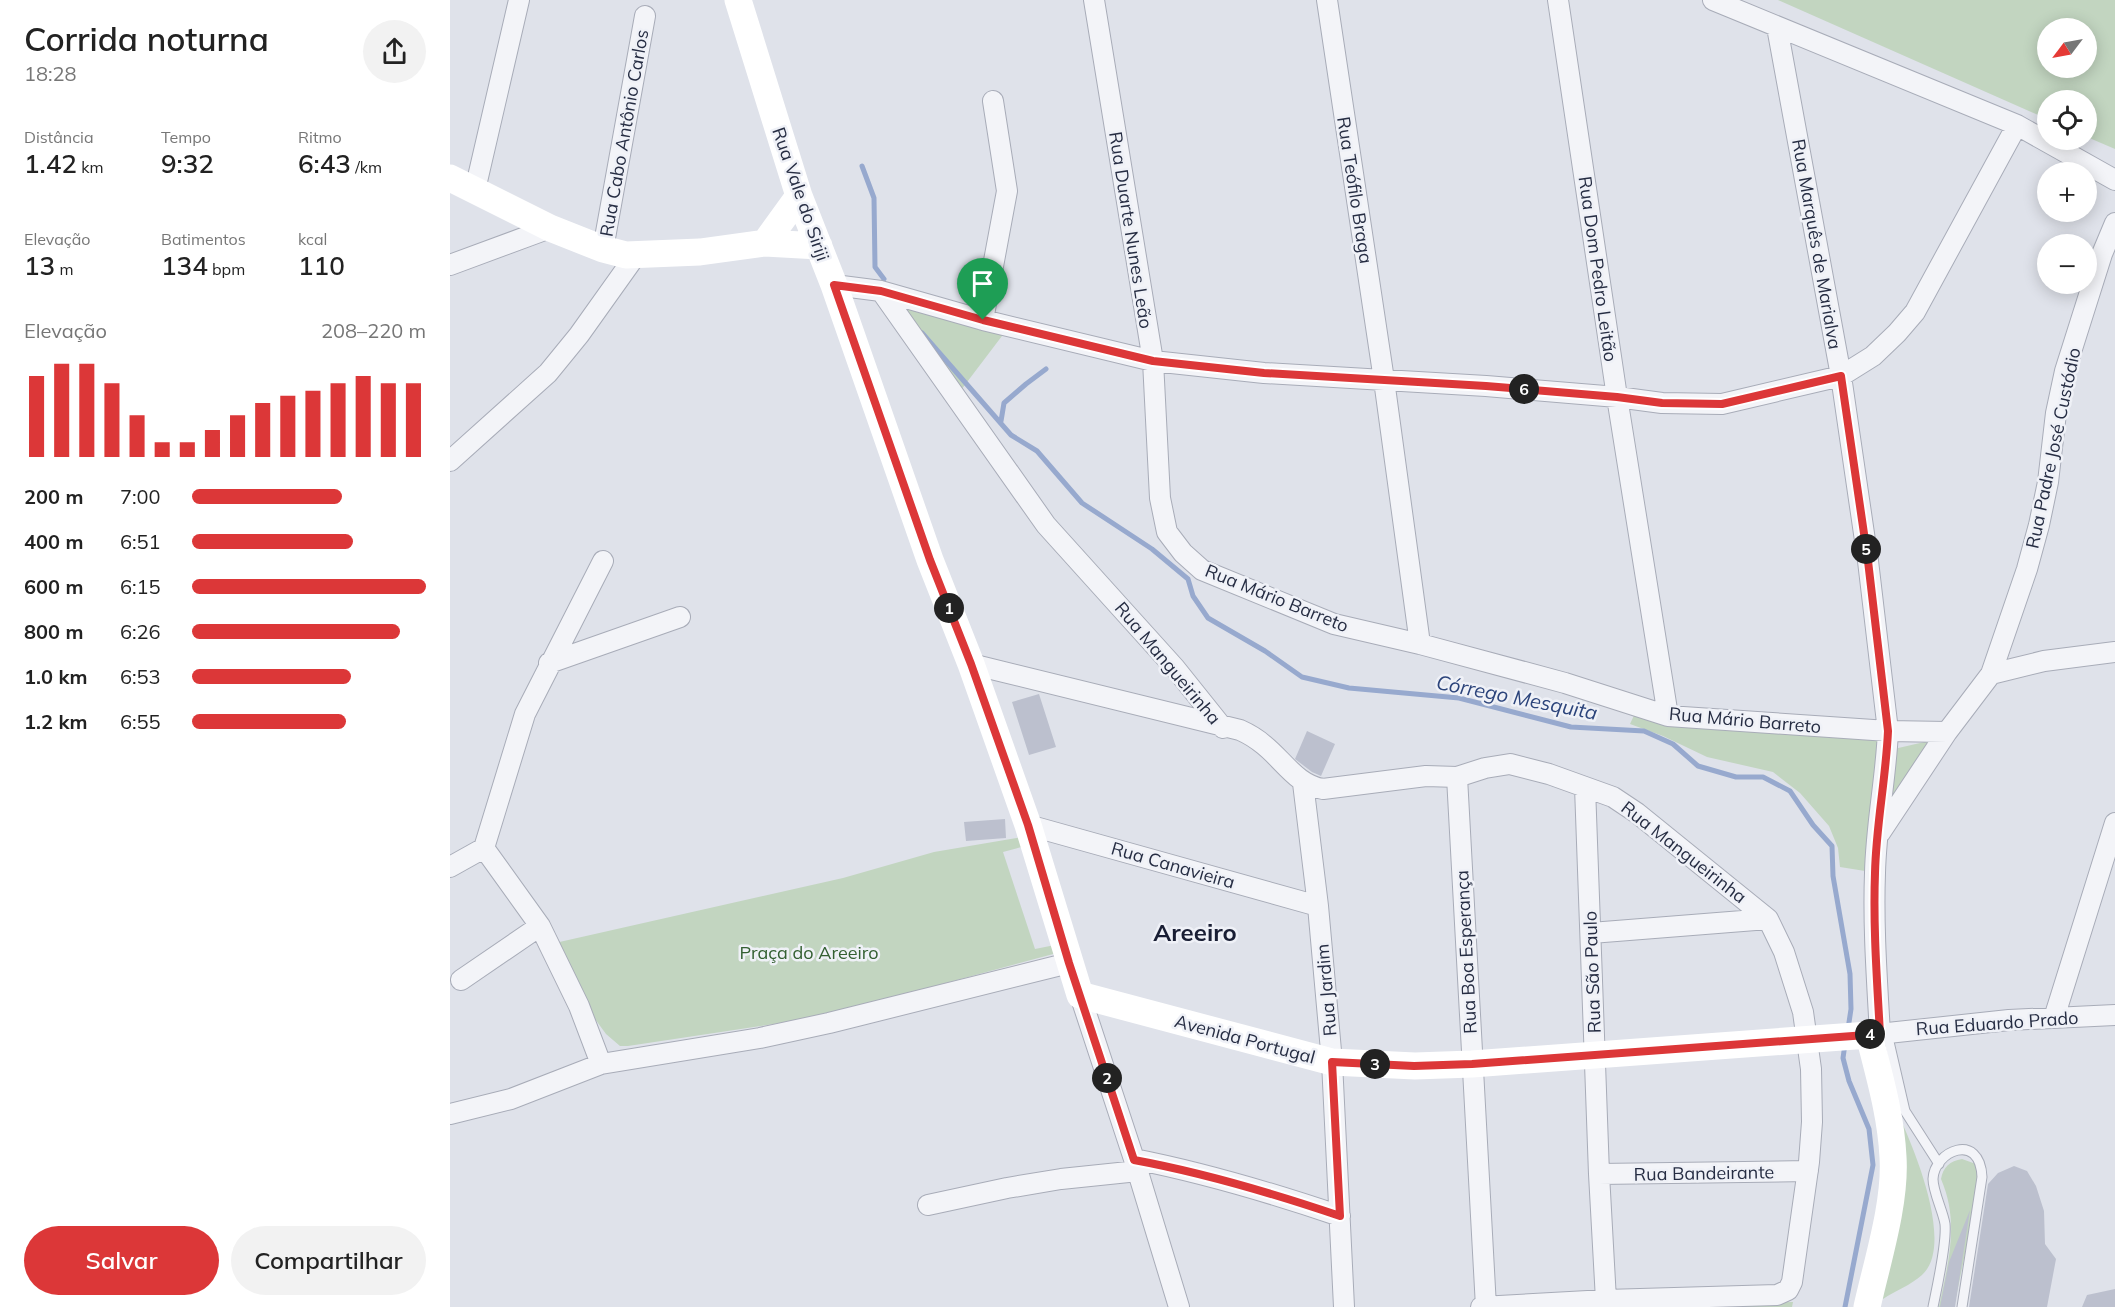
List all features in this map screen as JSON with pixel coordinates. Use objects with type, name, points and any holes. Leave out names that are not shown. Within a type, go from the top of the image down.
[{"type":"street","points":[[475,190],[519,0]]},
{"type":"street","name":"Rua Vale do Siriji","points":[[738,0],[799,196],[834,285],[930,560],[971,664],[1028,825],[1069,963],[1136,1166],[1179,1307]]},
{"type":"street","name":"Rua Duarte Nunes Leão","points":[[1094,0],[1153,361],[1160,498],[1167,532]]},
{"type":"street","name":"Rua Teófilo Braga","points":[[1327,0],[1384,380],[1420,644]]},
{"type":"street","name":"Rua Dom Pedro Leitão","points":[[1558,0],[1617,397],[1668,716]]},
{"type":"street","points":[[1713,0],[2018,125],[2115,180]]},
{"type":"street","name":"Rua Cabo Antônio Carlos","points":[[603,249],[645,16]]},
{"type":"street","name":"Rua Marquês de Marialva","points":[[1777,27],[1841,376],[1868,561],[1888,731],[1875,871],[1875,907],[1854,1035]]},
{"type":"street","points":[[983,320],[1007,191],[993,100]]},
{"type":"street","points":[[834,285],[881,291],[983,320],[1153,361],[1264,373],[1486,386],[1662,403],[1722,404],[1841,376],[1873,356],[1898,333],[1915,312],[2018,125]]},
{"type":"street","points":[[450,178],[550,228],[603,249],[626,255],[700,252],[765,243],[819,246]]},
{"type":"street","points":[[765,243],[799,196]]},
{"type":"street","name":"Rua Padre José Custódio","points":[[1990,674],[2027,569],[2039,525],[2048,482],[2056,413],[2065,371],[2102,254],[2115,223]]},
{"type":"street","points":[[450,265],[550,228]]},
{"type":"street","points":[[450,461],[548,373],[579,335],[636,255]]},
{"type":"street","name":"Rua Mangueirinha","points":[[881,291],[1046,525],[1175,668],[1223,728],[1240,730],[1257,740],[1303,783],[1323,789],[1426,776],[1457,777],[1485,768],[1510,764],[1549,774],[1613,797],[1637,813],[1768,919],[1784,952],[1803,1012],[1854,1035],[1811,1069],[1812,1122],[1808,1171],[1792,1282],[1788,1290],[1777,1295],[1606,1300]]},
{"type":"street","name":"Rua Mário Barreto","points":[[1167,532],[1183,553],[1202,570],[1334,624],[1420,644],[1565,683],[1668,716],[1888,731],[1947,732]]},
{"type":"street","points":[[450,867],[484,848],[525,714],[603,561]]},
{"type":"street","points":[[549,663],[681,617]]},
{"type":"street","points":[[1878,837],[1947,732],[1990,674],[2044,661],[2115,652]]},
{"type":"street","points":[[971,664],[1223,728]]},
{"type":"street","name":"Rua Boa Esperança","points":[[1457,777],[1486,1307]]},
{"type":"street","name":"Rua Jardim","points":[[1303,783],[1318,906],[1332,1062],[1344,1307]]},
{"type":"street","name":"Rua São Paulo","points":[[1585,787],[1599,1174],[1606,1300]]},
{"type":"street","points":[[2054,1018],[2115,824]]},
{"type":"street","name":"Rua Canavieira","points":[[1028,825],[1318,906]]},
{"type":"street","points":[[484,848],[540,926],[579,1006],[601,1064]]},
{"type":"street","points":[[1591,933],[1768,919]]},
{"type":"street","points":[[461,980],[540,926]]},
{"type":"street","points":[[450,1114],[511,1099],[601,1064],[806,1028],[1069,963]]},
{"type":"street","name":"Avenida Portugal","points":[[1080,995],[1332,1062],[1414,1066],[1472,1064],[1854,1035]]},
{"type":"street","name":"Rua Eduardo Prado","points":[[1854,1035],[2115,1015]]},
{"type":"street","points":[[1854,1035],[1888,1113],[1893,1159],[1890,1205],[1868,1307]]},
{"type":"street","points":[[928,1205],[1007,1188],[1136,1166],[1188,1170],[1260,1189],[1340,1216]]},
{"type":"street","name":"Rua Bandeirante","points":[[1599,1174],[1808,1171]]},
{"type":"street","points":[[1481,1307],[1606,1300]]},
{"type":"lane","points":[[1854,1035],[1939,1164]]},
{"type":"lane","points":[[1933,1307],[1945,1226],[1933,1179],[1939,1164],[1961,1149],[1973,1152],[1982,1166],[1962,1307]]},
{"type":"green space","points":[[1778,0],[2115,0],[2115,149],[2097,141],[2097,90],[2037,90],[2037,115]]},
{"type":"green space","points":[[896,304],[1005,332],[958,394]]},
{"type":"green space","points":[[1637,709],[1883,741],[1865,871],[1840,867],[1838,848],[1829,826],[1800,793],[1773,772],[1707,757],[1663,736],[1630,724]]},
{"type":"green space","points":[[1933,740],[1889,810],[1894,749]]},
{"type":"green space","name":"Praça do Areeiro","points":[[1022,837],[1025,846],[1003,852],[1035,949],[1055,945],[1057,953],[820,1017],[620,1046],[606,1034],[576,993],[555,943],[843,878],[934,852]]},
{"type":"green space","points":[[1898,1114],[1913,1149],[1928,1196],[1933,1220],[1934,1242],[1931,1261],[1922,1275],[1883,1299]]},
{"type":"green space","points":[[1962,1159],[1976,1164],[1980,1181],[1954,1307],[1939,1307],[1949,1259],[1951,1227],[1947,1195],[1941,1179],[1948,1165]]},
{"type":"green space","points":[[1793,1302],[1792,1307],[1550,1307]]},
{"type":"building","points":[[1039,694],[1056,747],[1029,755],[1012,702]]},
{"type":"building","points":[[1307,731],[1335,744],[1321,776],[1295,759]]},
{"type":"building","points":[[1005,819],[1006,838],[966,841],[964,822]]},
{"type":"building","points":[[2014,1166],[2027,1171],[2036,1186],[2044,1211],[2045,1244],[2056,1259],[2047,1307],[1969,1307],[1988,1184],[1998,1173]]},
{"type":"building","points":[[1970,1210],[1955,1307],[1940,1307],[1949,1262]]},
{"type":"building","points":[[2115,1289],[2115,1307],[2082,1307],[2087,1295]]},
{"type":"waterway","points":[[862,166],[874,198],[875,267],[884,279]]},
{"type":"waterway","name":"Córrego Mesquita","points":[[922,333],[1011,435],[1037,451],[1082,503],[1152,549],[1188,579],[1193,596],[1208,618],[1265,651],[1302,677],[1349,688],[1459,698],[1571,727],[1644,731],[1673,744],[1698,766],[1736,777],[1763,777],[1790,791],[1813,825],[1832,846],[1833,876],[1850,974],[1851,1009],[1848,1029]]},
{"type":"waterway","points":[[1001,421],[1004,403],[1046,369]]},
{"type":"waterway","name":"Córrego Mesquita","points":[[1845,1044],[1843,1058],[1849,1081],[1869,1129],[1873,1165],[1845,1307]]},
{"type":"district","name":"Areeiro","points":[[1195,932]]},
{"type":"route","points":[[834,285],[881,291],[983,320],[1153,361],[1264,373],[1486,386],[1662,403],[1722,404],[1841,376],[1868,561],[1888,731],[1875,871],[1875,943],[1880,1034],[1472,1064],[1414,1066],[1332,1062],[1340,1216],[1260,1189],[1188,1170],[1134,1160],[1069,963],[1028,825],[971,664],[930,560],[834,285]]}]
